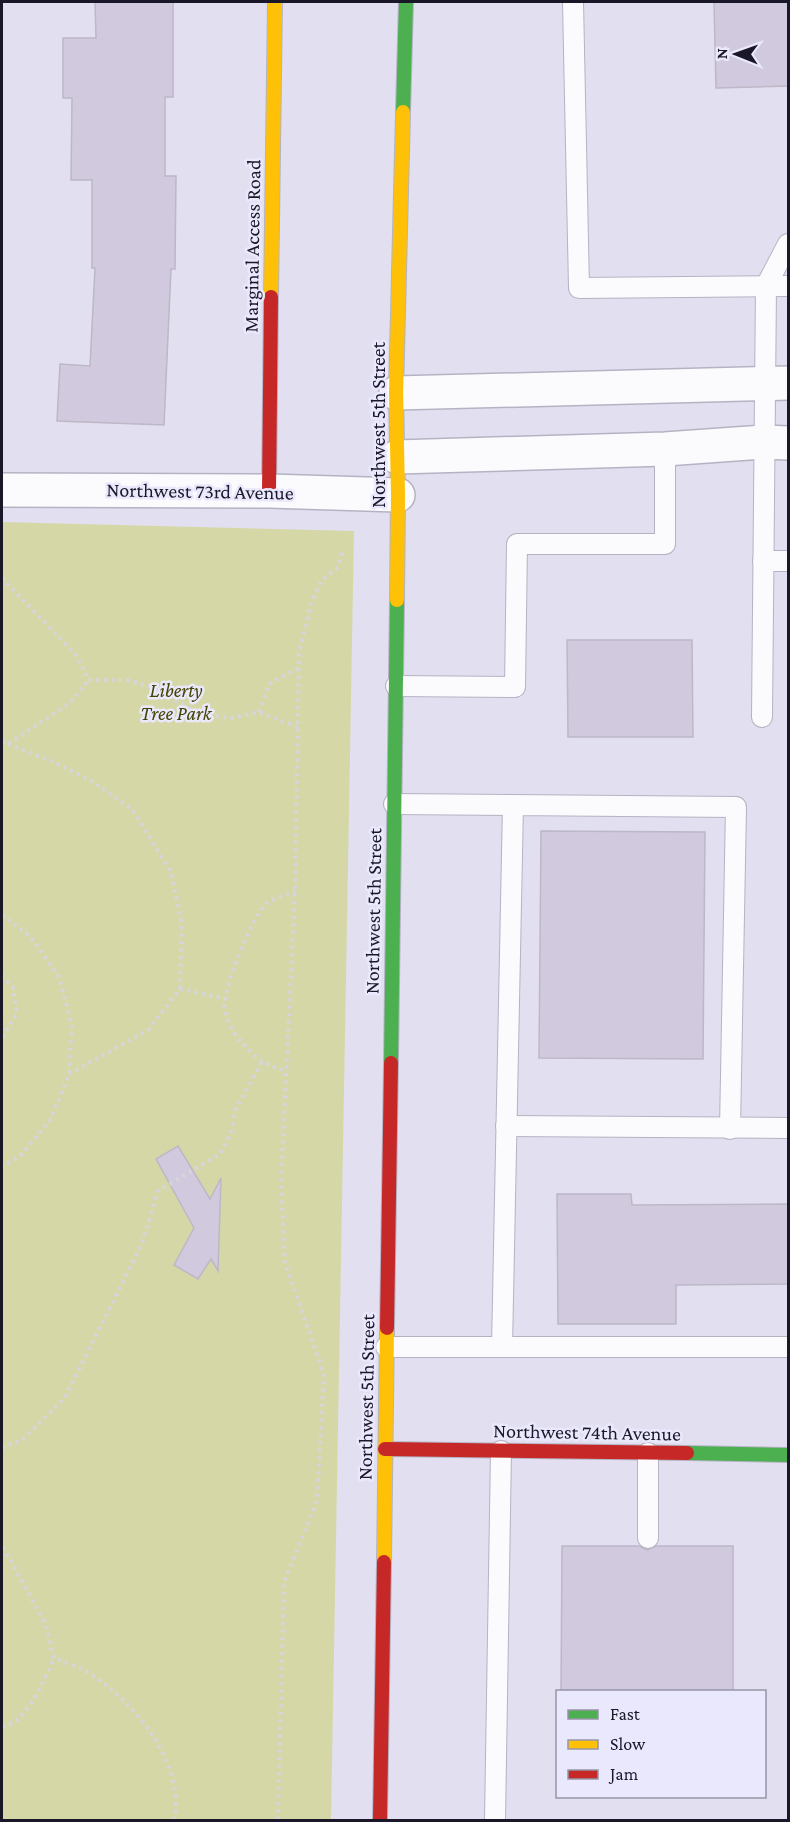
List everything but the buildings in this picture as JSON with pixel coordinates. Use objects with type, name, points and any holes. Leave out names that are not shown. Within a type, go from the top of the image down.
[{"type":"street","name":"Marginal Access Road","points":[[269,491],[275,2]]},
{"type":"street","name":"Northwest 5th Street","points":[[380,1821],[396,686],[398,457],[396,393],[406,2]]},
{"type":"street","points":[[396,393],[776,383]]},
{"type":"street","points":[[398,457],[665,449],[776,442]]},
{"type":"street","name":"Northwest 73rd Avenue","points":[[2,490],[269,491],[398,495]]},
{"type":"street","name":"Northwest 74th Avenue","points":[[385,1449],[789,1455]]},
{"type":"lane","points":[[573,2],[579,288],[789,286]]},
{"type":"lane","points":[[762,717],[763,561],[776,442],[776,383],[766,286],[789,244]]},
{"type":"lane","points":[[396,686],[515,687],[517,544],[665,544],[665,449]]},
{"type":"lane","points":[[763,561],[789,561]]},
{"type":"lane","points":[[394,804],[736,807],[730,1129]]},
{"type":"lane","points":[[502,1347],[513,805]]},
{"type":"lane","points":[[506,1126],[789,1128]]},
{"type":"lane","points":[[386,1347],[789,1347]]},
{"type":"lane","points":[[495,1821],[501,1451]]},
{"type":"lane","points":[[648,1453],[648,1538]]},
{"type":"path","points":[[278,1821],[284,1582],[317,1501],[324,1374],[285,1263],[281,1182],[295,891],[298,668],[299,653],[311,603],[322,580],[338,567],[343,550]]},
{"type":"path","points":[[2,578],[75,655],[89,680]]},
{"type":"path","points":[[259,712],[269,684],[298,668]]},
{"type":"path","points":[[89,680],[128,680],[153,688],[202,715],[232,717],[259,712],[297,728]]},
{"type":"path","points":[[8,744],[70,703],[89,680]]},
{"type":"path","points":[[2,741],[93,781],[133,810],[171,872],[182,925],[180,989],[147,1030],[69,1074]]},
{"type":"path","points":[[287,1072],[262,1062],[234,1035],[224,1008],[232,975],[248,932],[266,904],[295,891]]},
{"type":"path","points":[[2,915],[30,936],[59,977],[72,1026],[69,1074],[51,1119],[21,1155],[2,1167]]},
{"type":"path","points":[[2,975],[13,988],[17,1013],[2,1038]]},
{"type":"path","points":[[180,989],[227,999]]},
{"type":"path","points":[[2,1447],[23,1438],[64,1399],[141,1246],[158,1191],[220,1154],[232,1130],[235,1110],[262,1062]]},
{"type":"path","points":[[2,1548],[46,1625],[54,1658],[35,1700],[9,1726],[2,1727]]},
{"type":"path","points":[[54,1658],[99,1680],[123,1698],[148,1728],[166,1759],[177,1805],[174,1821]]},
{"type":"green space","name":"Liberty Tree Park","points":[[2,522],[354,531],[331,1820],[2,1820]]},
{"type":"traffic: fast","points":[[403,112],[406,2]]},
{"type":"traffic: fast","points":[[391,1063],[397,600]]},
{"type":"traffic: fast","points":[[687,1453],[788,1455]]},
{"type":"traffic: slow","points":[[271,297],[275,2]]},
{"type":"traffic: slow","points":[[397,600],[396,393],[403,112]]},
{"type":"traffic: slow","points":[[384,1562],[387,1328]]},
{"type":"traffic: jam","points":[[269,491],[271,297]]},
{"type":"traffic: jam","points":[[387,1328],[391,1063]]},
{"type":"traffic: jam","points":[[385,1449],[687,1453]]},
{"type":"traffic: jam","points":[[380,1820],[384,1562]]}]
